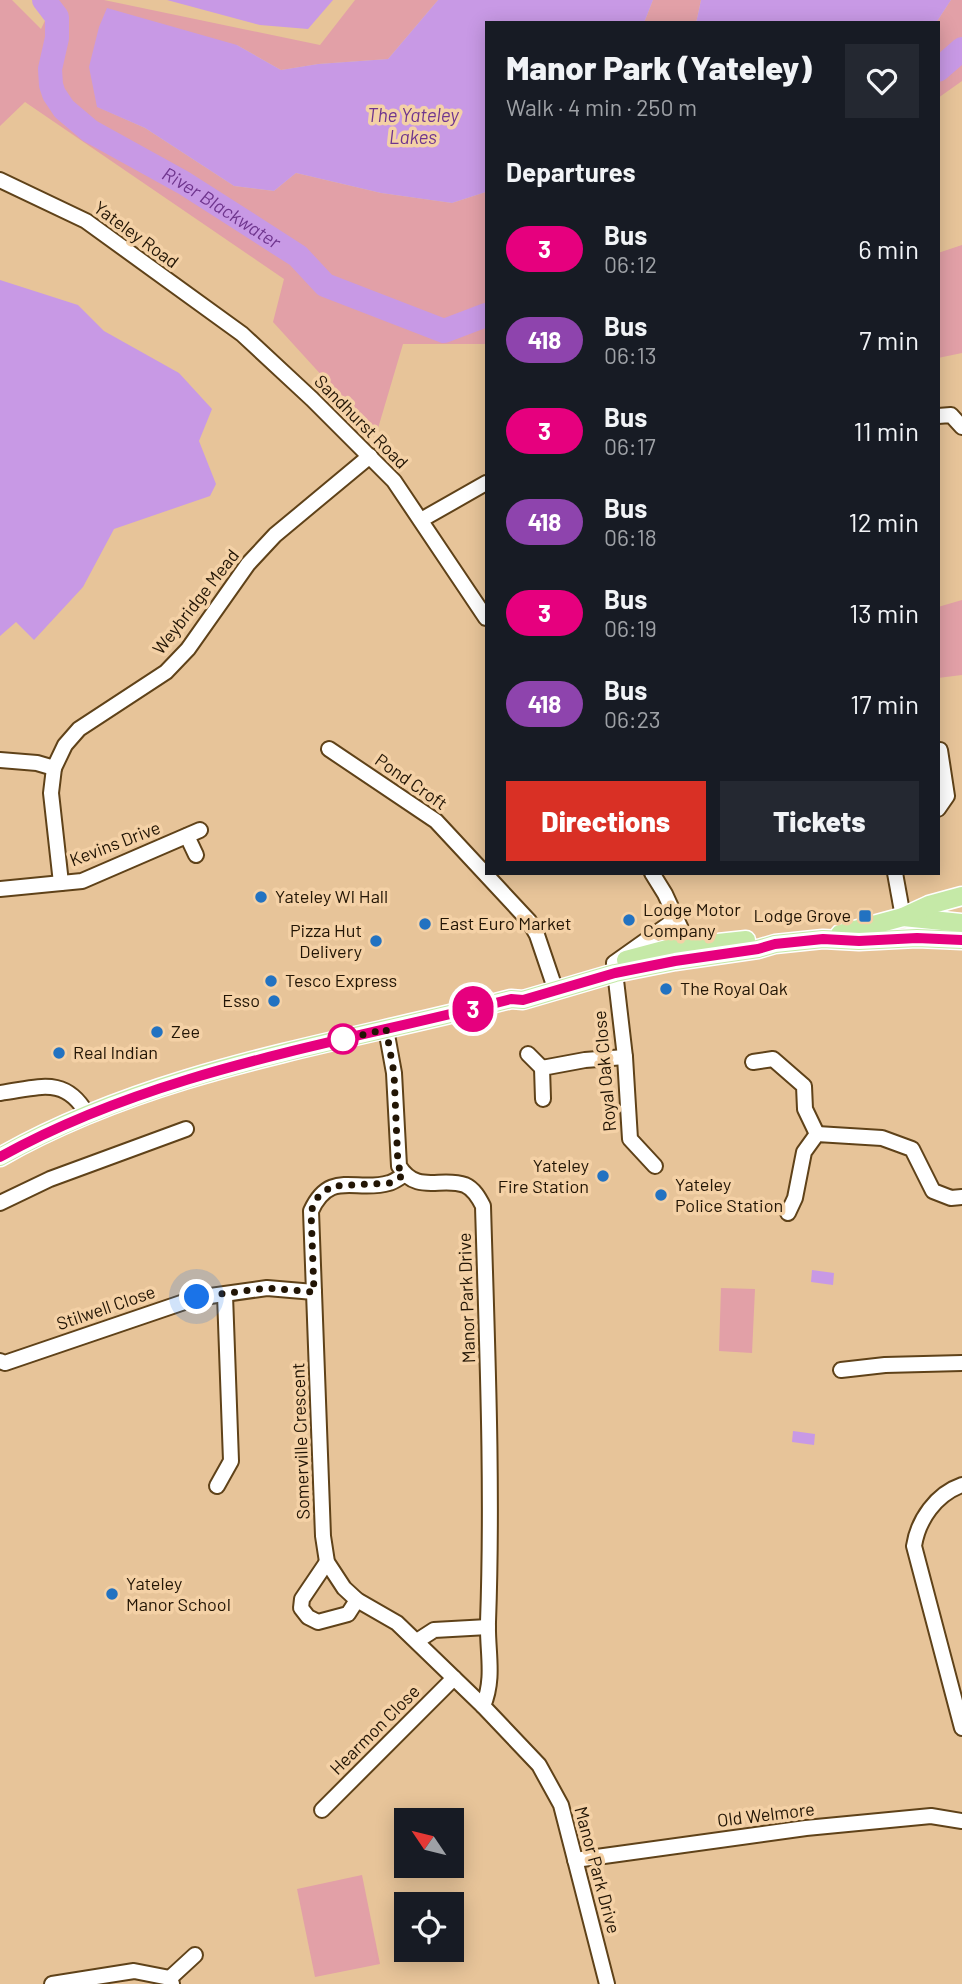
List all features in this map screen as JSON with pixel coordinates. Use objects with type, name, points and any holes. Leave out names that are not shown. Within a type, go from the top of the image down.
[{"type":"main road","points":[[823,939],[903,917],[929,905],[962,896]]},
{"type":"main road","points":[[903,917],[962,923]]},
{"type":"main road","points":[[0,1157],[87,1114],[185,1079],[511,999],[520,991],[554,986],[614,968],[682,953],[758,949],[775,944],[823,939],[962,940]]},
{"type":"street","name":"Yateley Road","points":[[0,180],[86,221],[242,334]]},
{"type":"street","name":"Sandhurst Road","points":[[242,334],[394,481],[485,616]]},
{"type":"street","points":[[940,416],[951,415],[962,427]]},
{"type":"street","name":"Weybridge Mead","points":[[61,883],[51,793],[54,768],[65,746],[79,729],[166,672],[188,649],[248,564],[275,534],[370,456]]},
{"type":"street","points":[[421,520],[485,484]]},
{"type":"street","name":"Pond Croft","points":[[329,749],[436,821],[485,874]]},
{"type":"street","points":[[940,750],[947,796],[940,806]]},
{"type":"street","points":[[0,760],[37,762],[54,768]]},
{"type":"street","name":"Kevins Drive","points":[[0,889],[82,881],[193,833],[197,855]]},
{"type":"street","name":"Pond Croft","points":[[486,875],[529,921],[537,935],[554,986]]},
{"type":"street","points":[[653,875],[665,894],[682,953]]},
{"type":"street","points":[[895,875],[903,917]]},
{"type":"street","points":[[614,968],[671,918]]},
{"type":"street","name":"Royal Oak Close","points":[[614,968],[625,1057],[630,1139],[655,1166]]},
{"type":"street","points":[[386,1029],[394,1073],[398,1166],[404,1175]]},
{"type":"street","points":[[528,1054],[542,1068],[543,1099]]},
{"type":"street","points":[[542,1068],[584,1060],[625,1057]]},
{"type":"street","points":[[752,1062],[773,1059],[804,1086],[805,1109],[817,1134]]},
{"type":"street","points":[[0,1093],[55,1087],[74,1095],[87,1114]]},
{"type":"street","points":[[0,1203],[50,1179],[186,1129]]},
{"type":"street","points":[[817,1134],[882,1138],[912,1149],[933,1191],[951,1198],[962,1197]]},
{"type":"street","points":[[788,1213],[795,1198],[804,1152],[817,1134]]},
{"type":"street","name":"Somerville Crescent","points":[[404,1175],[390,1183],[332,1186],[318,1197],[311,1211],[323,1536],[327,1562],[344,1588],[357,1600],[397,1623],[483,1706]]},
{"type":"street","name":"Manor Park Drive","points":[[404,1175],[422,1183],[464,1185],[476,1193],[483,1206],[491,1557],[488,1627],[490,1690],[483,1706],[539,1765],[561,1805],[607,1984]]},
{"type":"street","name":"Stilwell Close","points":[[0,1361],[5,1363],[197,1297],[267,1288],[314,1292]]},
{"type":"street","points":[[217,1486],[231,1461],[225,1295]]},
{"type":"street","points":[[841,1370],[885,1365],[962,1363]]},
{"type":"street","points":[[962,1485],[935,1502],[923,1517],[916,1532],[914,1546],[962,1728]]},
{"type":"street","points":[[327,1562],[302,1599],[301,1608],[307,1617],[318,1622],[348,1614],[357,1600]]},
{"type":"street","points":[[417,1641],[434,1630],[488,1627]]},
{"type":"street","name":"Hearmon Close","points":[[322,1810],[454,1678]]},
{"type":"street","name":"Old Welmore","points":[[575,1860],[806,1828],[932,1816],[962,1821]]},
{"type":"street","points":[[52,1984],[134,1970],[171,1981],[195,1955]]},
{"type":"shaded area","points":[[0,0],[12,0],[41,29],[55,0],[104,0],[320,45],[355,0],[438,0],[388,59],[318,64],[281,70],[237,45],[98,107],[145,128],[234,186],[274,191],[296,173],[381,193],[452,203],[485,192],[485,344],[403,344],[376,435],[273,322],[284,279],[25,102],[0,126]]},
{"type":"shaded area","points":[[653,0],[701,0],[696,21],[645,21]]},
{"type":"shaded area","points":[[951,0],[962,0],[962,81],[940,97],[940,21],[937,21]]},
{"type":"shaded area","points":[[962,245],[962,353],[940,358],[940,252]]},
{"type":"shaded area","points":[[962,600],[962,675],[940,678],[940,606]]},
{"type":"shaded area","points":[[721,1288],[755,1289],[752,1353],[719,1351]]},
{"type":"shaded area","points":[[362,1875],[380,1964],[315,1977],[297,1889]]},
{"type":"water","points":[[167,0],[333,0],[308,29],[260,25]]},
{"type":"water","name":"The Yateley Lakes","points":[[438,0],[653,0],[645,21],[485,21],[485,192],[452,203],[381,193],[296,173],[274,191],[234,186],[145,128],[97,107],[89,67],[99,27],[107,8],[237,45],[281,70],[318,64],[388,59]]},
{"type":"water","points":[[701,0],[951,0],[937,21],[696,21]]},
{"type":"water","points":[[0,280],[78,305],[104,331],[179,373],[212,409],[199,441],[216,484],[210,496],[114,529],[83,587],[34,640],[16,622],[0,636]]},
{"type":"water","points":[[812,1270],[834,1273],[833,1285],[811,1282]]},
{"type":"water","points":[[793,1431],[815,1434],[814,1445],[792,1442]]},
{"type":"waterway","name":"River Blackwater","points":[[44,0],[57,17],[57,38],[50,69],[54,94],[64,109],[90,131],[184,183],[298,256],[325,285],[444,331],[485,315]]},
{"type":"waterway","name":"River Blackwater","points":[[940,68],[962,49]]},
{"type":"bus line","name":"3","points":[[0,1157],[87,1114],[185,1079],[511,999],[523,1000],[615,973],[775,944],[823,939],[962,940]]},
{"type":"place","name":"Yateley WI Hall","points":[[261,897]]},
{"type":"place","name":"Lodge Grove","points":[[865,916]]},
{"type":"place","name":"Lodge Motor Company","points":[[629,920]]},
{"type":"place","name":"East Euro Market","points":[[425,924]]},
{"type":"place","name":"Pizza Hut Delivery","points":[[376,941]]},
{"type":"place","name":"Tesco Express","points":[[271,981]]},
{"type":"place","name":"The Royal Oak","points":[[666,989]]},
{"type":"place","name":"Esso","points":[[274,1001]]},
{"type":"place","name":"Zee","points":[[157,1032]]},
{"type":"place","name":"Real Indian","points":[[59,1053]]},
{"type":"place","name":"Yateley Fire Station","points":[[603,1176]]},
{"type":"place","name":"Yateley Police Station","points":[[661,1195]]},
{"type":"place","name":"Yateley Manor School","points":[[112,1594]]},
{"type":"route","points":[[197,1297],[267,1288],[314,1292],[311,1211],[318,1197],[332,1186],[390,1183],[404,1175],[398,1166],[394,1073],[386,1029],[341,1040],[343,1039]]}]
